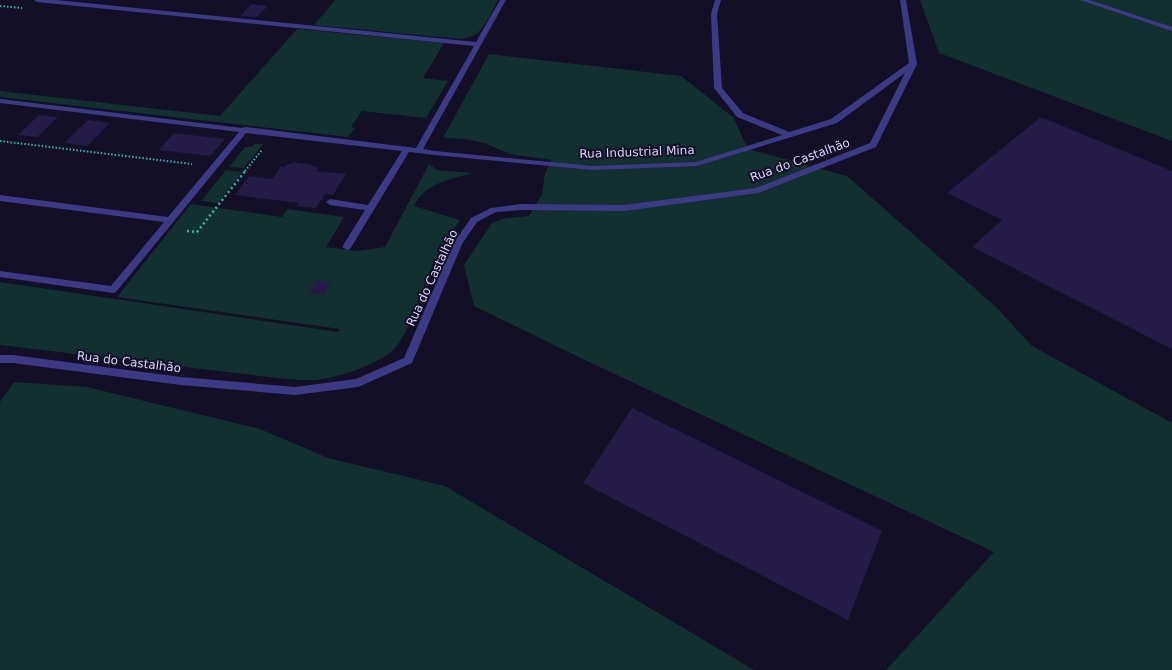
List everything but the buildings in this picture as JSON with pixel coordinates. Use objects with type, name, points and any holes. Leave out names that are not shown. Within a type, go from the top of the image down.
[{"type":"street","points":[[37,0],[478,44]]},
{"type":"street","points":[[418,150],[503,0]]},
{"type":"street","points":[[718,0],[714,14],[718,88],[740,115],[789,135]]},
{"type":"street","points":[[903,0],[913,64]]},
{"type":"street","points":[[1083,0],[1172,28]]},
{"type":"street","name":"Rua Industrial Mina","points":[[0,101],[435,153],[592,168],[697,164],[834,121],[913,64]]},
{"type":"street","name":"Rua do Castalhão","points":[[0,359],[12,359],[181,381],[295,390],[358,384],[408,360],[458,244],[474,220],[494,210],[521,207],[624,208],[758,190],[873,145],[913,64]]},
{"type":"street","points":[[0,274],[113,290],[245,130]]},
{"type":"street","points":[[347,247],[407,149]]},
{"type":"street","points":[[0,198],[168,224]]},
{"type":"street","points":[[330,202],[371,208]]},
{"type":"path","points":[[168,224],[197,232],[275,133]]},
{"type":"path","points":[[0,141],[246,171]]},
{"type":"green space","points":[[335,0],[498,0],[484,26],[474,35],[468,38],[460,39],[314,25]]},
{"type":"green space","points":[[920,0],[1172,0],[1172,141],[939,53]]},
{"type":"green space","points":[[297,29],[444,43],[423,78],[448,81],[426,118],[362,111],[351,127],[355,128],[348,137],[0,97],[0,91],[220,116]]},
{"type":"green space","points":[[489,54],[681,76],[733,117],[748,149],[847,176],[997,308],[1032,346],[1172,423],[1172,670],[886,670],[994,552],[587,361],[474,306],[464,265],[492,223],[502,219],[529,216],[542,194],[545,173],[552,160],[510,154],[484,143],[464,139],[443,138]]},
{"type":"green space","points":[[254,144],[263,144],[244,168],[229,167],[245,147],[251,147]]},
{"type":"green space","points":[[429,164],[437,170],[472,173],[446,180],[431,187],[424,192],[414,206],[460,220],[433,265],[409,323],[398,344],[393,350],[377,361],[357,370],[317,380],[286,379],[0,345],[0,282],[338,332],[340,329],[117,297],[191,204],[282,217],[287,209],[344,217],[326,247],[358,251],[385,247]]},
{"type":"green space","points":[[226,170],[242,172],[218,203],[201,201]]},
{"type":"green space","points":[[14,382],[87,387],[260,429],[328,458],[445,486],[754,670],[0,670],[0,402]]}]
